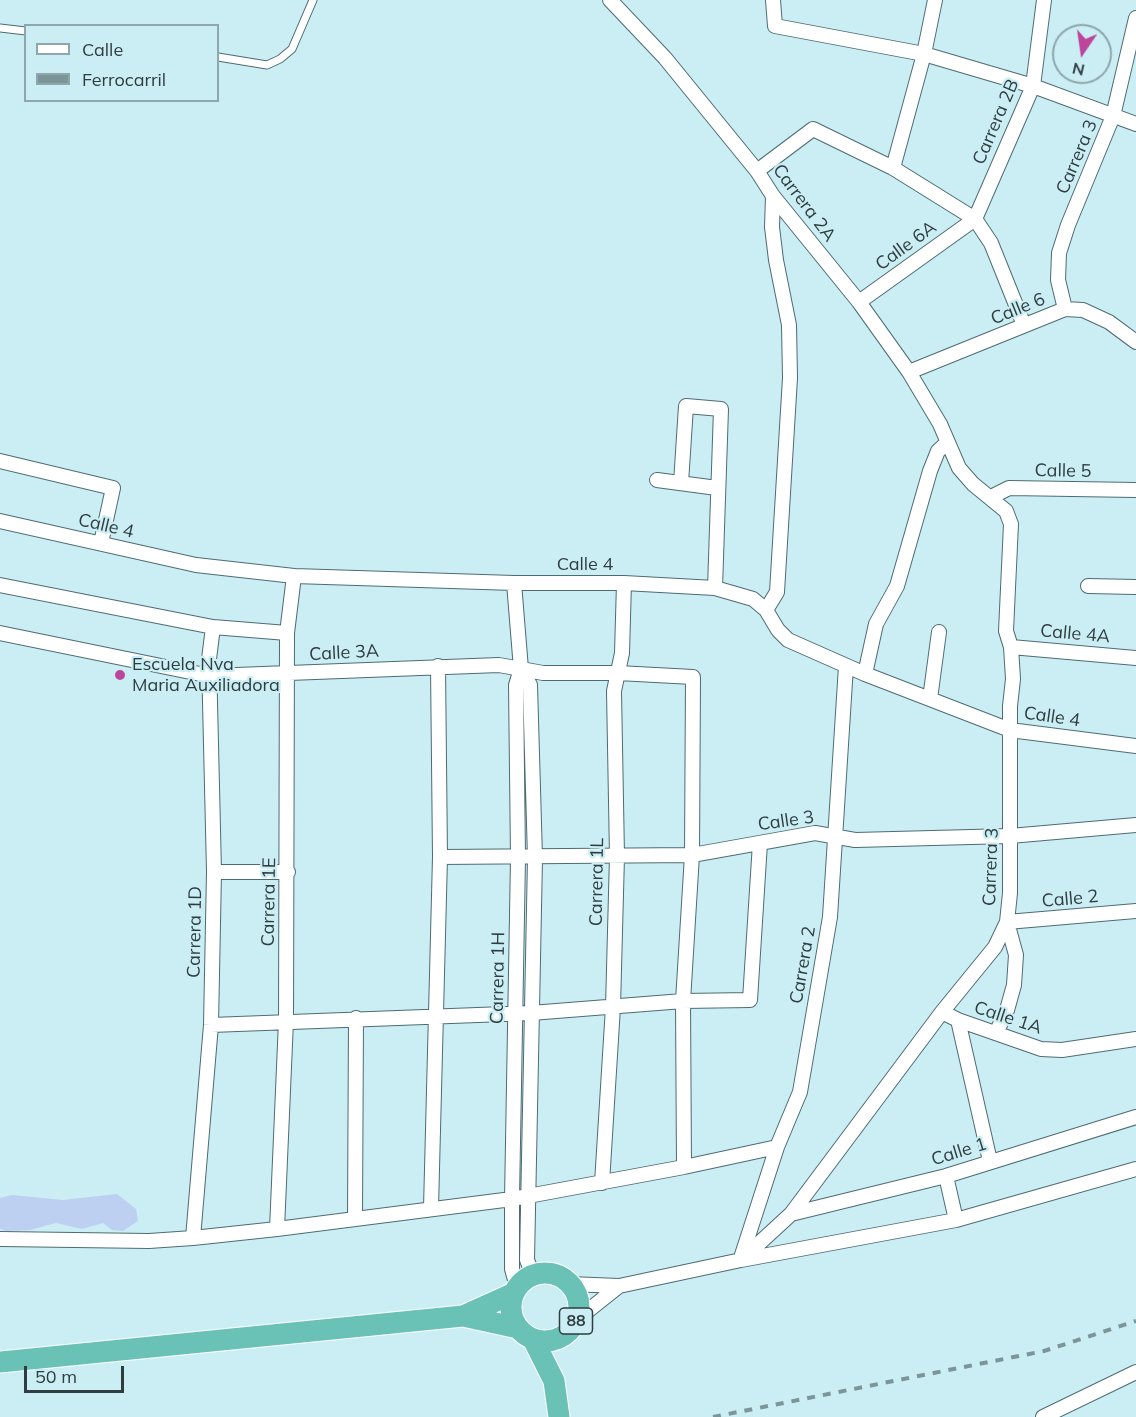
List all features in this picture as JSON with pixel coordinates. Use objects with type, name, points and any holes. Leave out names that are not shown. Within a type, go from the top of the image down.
[{"type":"highway","name":"88","points":[[463,1316],[546,1273],[559,1276],[569,1284],[576,1295],[578,1308],[554,1381]]},
{"type":"highway","name":"88","points":[[521,1285],[511,1305],[511,1311],[554,1381],[559,1417]]},
{"type":"highway","name":"88","points":[[0,1362],[463,1316],[526,1333],[544,1341],[555,1339],[570,1327]]},
{"type":"street","name":"Carrera 2A","points":[[610,0],[664,58],[757,171],[773,196],[859,302],[909,372],[940,424],[947,443]]},
{"type":"street","points":[[773,0],[775,26],[924,54],[1033,86],[1136,124]]},
{"type":"street","points":[[893,168],[924,54],[935,0]]},
{"type":"street","name":"Carrera 2B","points":[[975,219],[1033,86],[1044,0]]},
{"type":"street","name":"Carrera 3","points":[[1065,309],[1058,280],[1059,253],[1068,225],[1113,116],[1136,18]]},
{"type":"street","points":[[757,171],[813,129],[893,168],[975,219],[991,243],[1024,325]]},
{"type":"street","points":[[766,610],[777,592],[790,378],[789,325],[776,260],[772,227],[773,196]]},
{"type":"street","name":"Calle 6A","points":[[859,302],[975,219]]},
{"type":"street","name":"Calle 6","points":[[909,372],[1065,309],[1083,310],[1109,322],[1136,342]]},
{"type":"street","points":[[681,483],[686,406],[721,409],[715,588]]},
{"type":"street","points":[[866,674],[876,624],[897,586],[930,471],[938,451],[947,443]]},
{"type":"street","name":"Carrera 3","points":[[741,1260],[791,1214],[942,1012],[995,947],[1007,922],[1010,893],[1012,679],[1011,646],[1006,631],[1011,524],[1006,511],[973,484],[959,468],[947,443]]},
{"type":"street","points":[[1,464],[113,488],[101,543]]},
{"type":"street","points":[[657,480],[717,488]]},
{"type":"street","name":"Calle 5","points":[[991,497],[1009,488],[1136,490]]},
{"type":"street","name":"Calle 4","points":[[0,520],[196,565],[294,576],[514,583],[624,583],[715,588],[753,599],[766,610],[778,630],[788,640],[846,666],[1010,730],[1136,746]]},
{"type":"street","name":"Carrera 1E","points":[[277,1228],[286,1021],[287,633],[294,576]]},
{"type":"street","name":"Carrera 1H","points":[[514,583],[520,669],[516,686],[518,858],[512,1269],[521,1285]]},
{"type":"street","name":"Carrera 1L","points":[[602,1183],[612,1006],[617,856],[614,691],[622,653],[624,583]]},
{"type":"street","points":[[0,585],[213,627],[287,633]]},
{"type":"street","points":[[1088,586],[1136,587]]},
{"type":"street","name":"Carrera 1D","points":[[194,1238],[211,1024],[214,873],[210,676],[213,627]]},
{"type":"street","points":[[930,699],[939,632]]},
{"type":"street","name":"Calle 3A","points":[[0,633],[210,676],[499,665],[543,673],[693,676],[692,855]]},
{"type":"street","name":"Calle 4A","points":[[1011,646],[1136,658]]},
{"type":"street","points":[[431,1209],[440,857],[438,666]]},
{"type":"street","name":"Carrera 2","points":[[741,1260],[777,1147],[800,1092],[830,916],[846,666]]},
{"type":"street","name":"Carrera 1H","points":[[520,669],[530,685],[535,858],[527,1260],[521,1285]]},
{"type":"street","name":"Calle 3","points":[[440,857],[692,855],[815,833],[855,840],[1010,836],[1136,825]]},
{"type":"street","points":[[211,1024],[531,1013],[683,1001],[750,1000],[760,843]]},
{"type":"street","points":[[684,1167],[683,1001],[692,855]]},
{"type":"street","points":[[214,873],[288,872]]},
{"type":"street","name":"Calle 2","points":[[1007,922],[1136,911]]},
{"type":"street","points":[[996,1034],[1014,985],[1017,955],[1007,922]]},
{"type":"street","name":"Calle 1A","points":[[942,1012],[958,1020],[1041,1049],[1062,1050],[1136,1039]]},
{"type":"street","points":[[355,1218],[356,1018]]},
{"type":"street","points":[[958,1020],[990,1161]]},
{"type":"street","name":"Calle 1","points":[[791,1214],[946,1176],[1136,1117]]},
{"type":"street","points":[[0,1239],[149,1241],[194,1238],[512,1199],[777,1147]]},
{"type":"street","points":[[569,1284],[620,1286],[741,1260],[956,1220],[1136,1169]]},
{"type":"street","points":[[946,1176],[956,1220]]},
{"type":"street","points":[[570,1327],[620,1286]]},
{"type":"street","points":[[1043,1417],[1136,1372]]},
{"type":"lane","points":[[219,57],[267,65],[280,59],[292,49],[313,0]]},
{"type":"lane","points":[[0,28],[24,31]]},
{"type":"water","points":[[117,1194],[136,1209],[138,1221],[123,1231],[112,1230],[103,1223],[82,1229],[56,1223],[30,1230],[0,1229],[0,1198],[12,1195],[63,1200]]},
{"type":"railway","points":[[713,1417],[1044,1351],[1136,1321]]},
{"type":"place","name":"Escuela Nva Maria Auxiliadora","points":[[120,675]]}]
